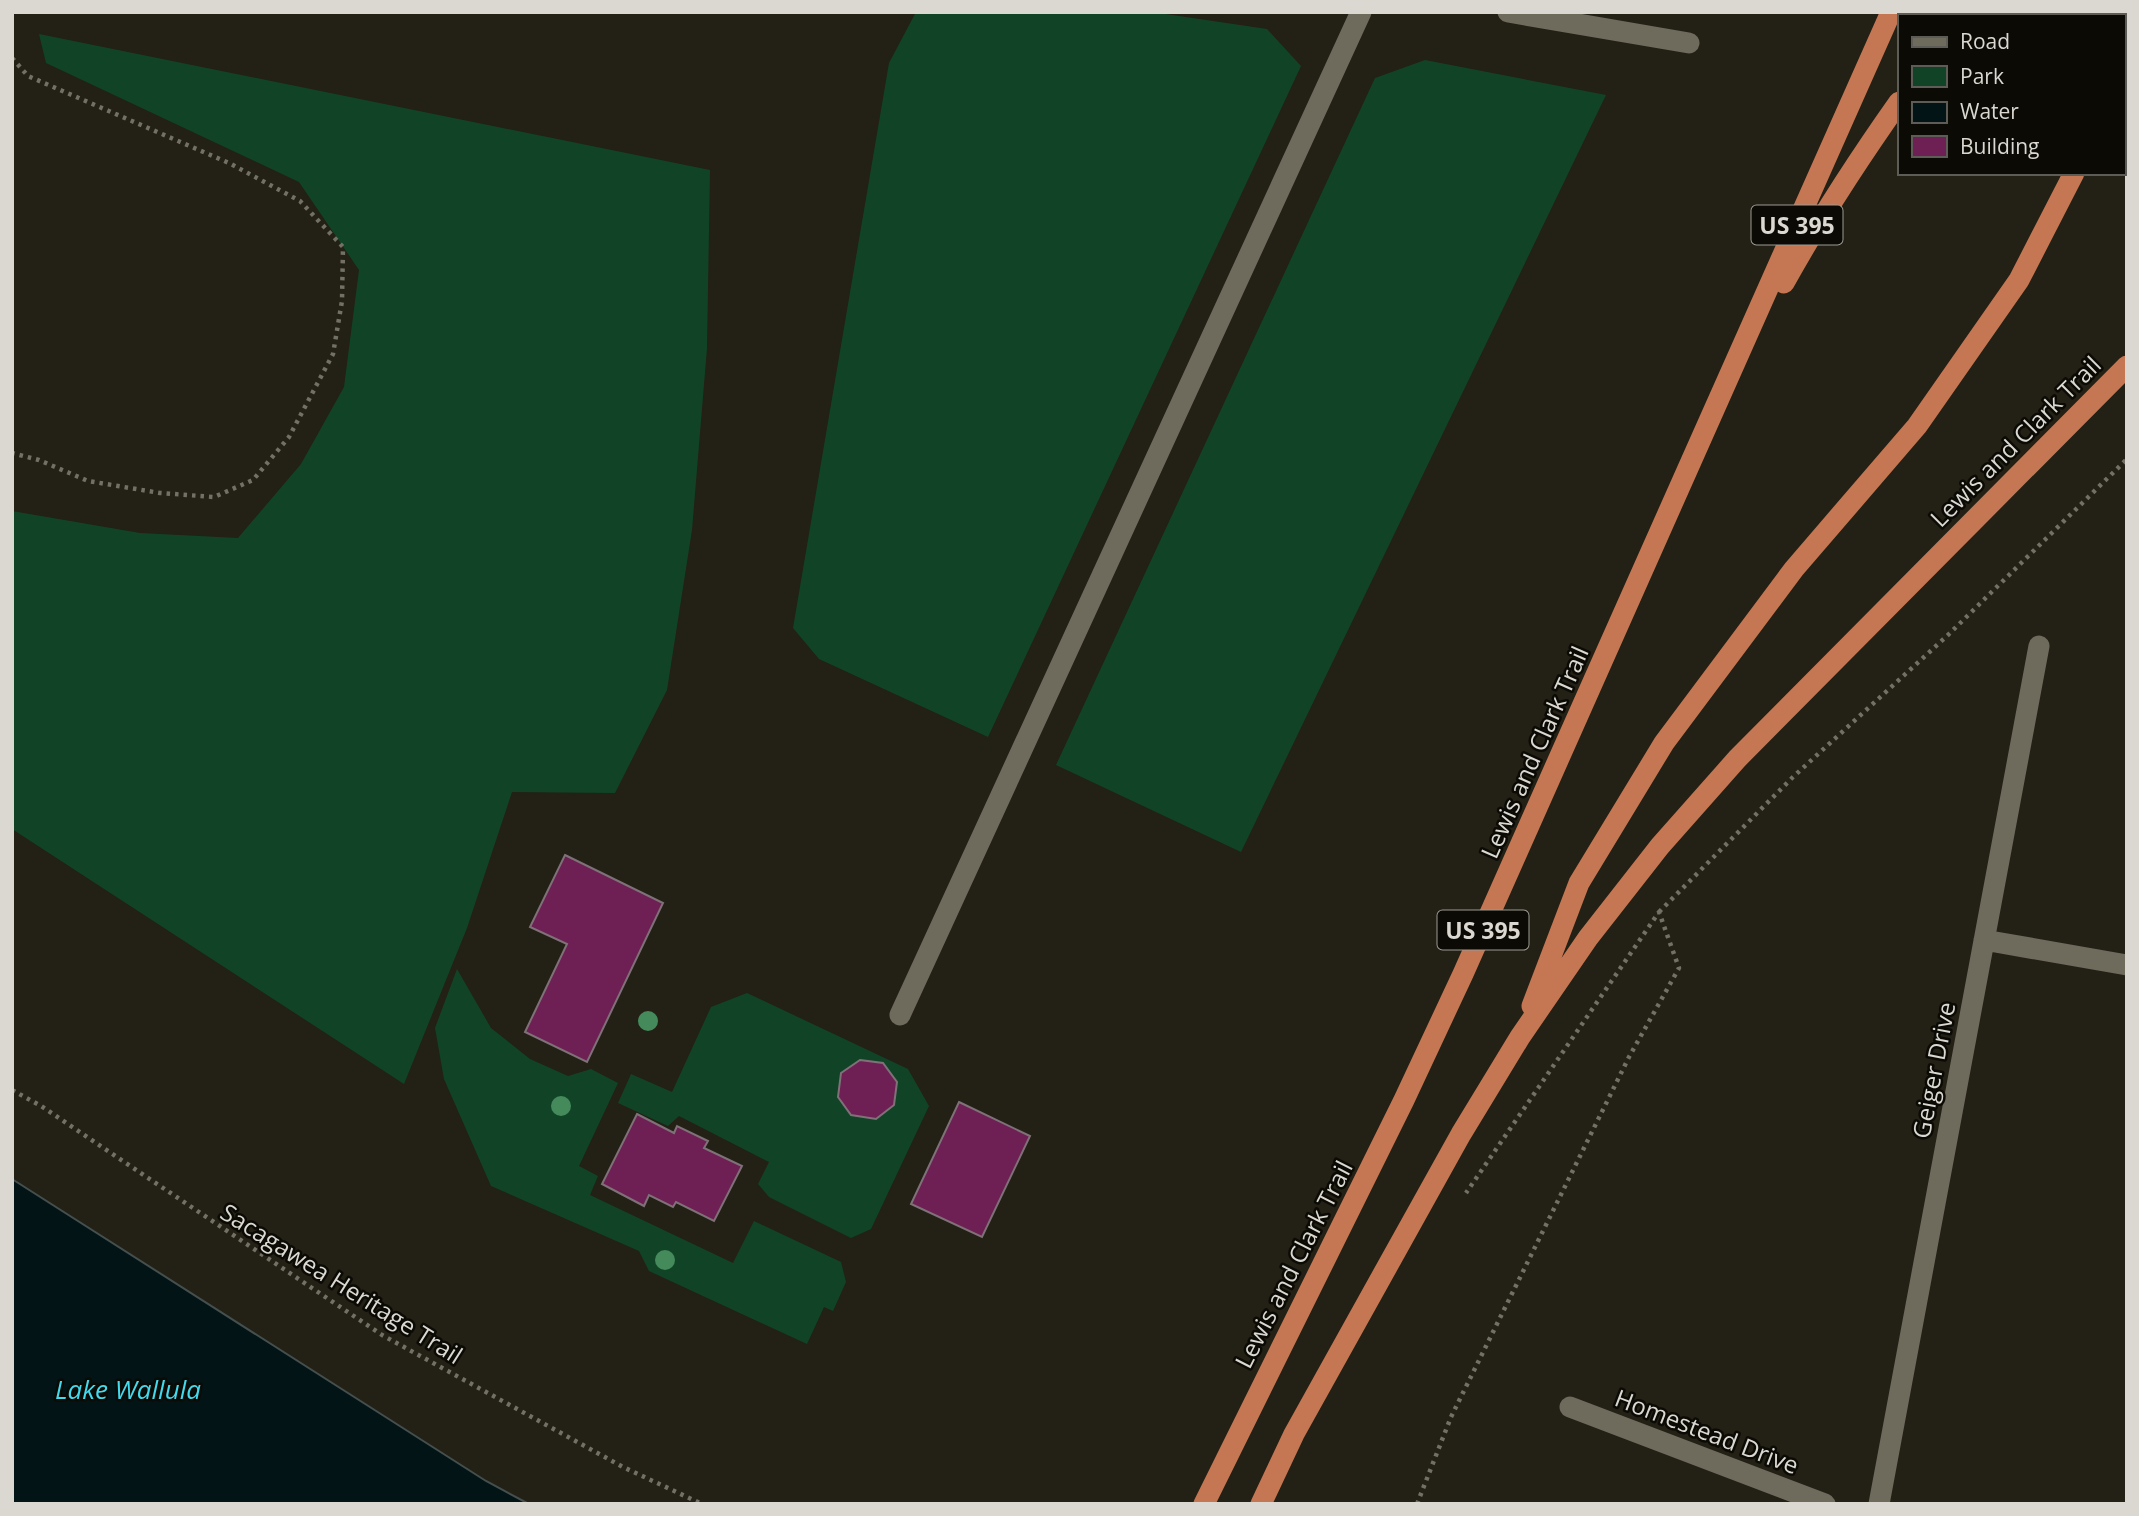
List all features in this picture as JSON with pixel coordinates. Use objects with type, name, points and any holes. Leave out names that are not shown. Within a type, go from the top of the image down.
[{"type":"highway","name":"Lewis and Clark Trail","points":[[1204,1504],[1404,1100],[1463,974],[1891,12]]},
{"type":"highway","points":[[1701,437],[1803,248],[1898,103]]},
{"type":"highway","points":[[1520,1037],[1578,883],[1664,743],[1794,569],[1917,426],[2019,280],[2073,175]]},
{"type":"highway","name":"Lewis and Clark Trail","points":[[1261,1504],[1294,1434],[1461,1134],[1520,1037],[1588,938],[1660,846],[1737,759],[2127,366]]},
{"type":"street","points":[[900,1015],[1361,12]]},
{"type":"street","points":[[1508,12],[1689,43]]},
{"type":"street","name":"Geiger Drive","points":[[1879,1504],[2039,646]]},
{"type":"street","points":[[1984,940],[2127,965]]},
{"type":"street","name":"Homestead Drive","points":[[1570,1407],[1825,1504]]},
{"type":"path","points":[[12,58],[27,76],[229,163],[300,201],[343,247],[342,301],[333,354],[289,437],[253,480],[214,497],[160,493],[88,481],[39,460],[12,453]]},
{"type":"path","points":[[1459,1204],[1659,912],[1793,777],[1948,635],[2127,460]]},
{"type":"path","points":[[1417,1504],[1451,1417],[1629,1056],[1679,968],[1659,912]]},
{"type":"path","name":"Sacagawea Heritage Trail","points":[[12,1090],[52,1113],[382,1335],[623,1467],[702,1504]]},
{"type":"green space","points":[[916,12],[1152,12],[1267,29],[1301,66],[988,737],[819,659],[793,628],[889,63]]},
{"type":"green space","points":[[39,34],[710,170],[707,348],[692,530],[667,690],[615,793],[512,792],[467,928],[404,1084],[12,829],[12,511],[140,533],[238,538],[301,464],[344,387],[359,270],[299,182],[46,63]]},
{"type":"green space","points":[[1425,60],[1606,95],[1241,852],[1056,765],[1375,78]]},
{"type":"green space","points":[[457,969],[491,1028],[530,1059],[568,1076],[591,1069],[618,1083],[579,1166],[598,1176],[590,1195],[733,1263],[754,1221],[841,1262],[846,1282],[833,1311],[824,1307],[807,1344],[649,1271],[639,1251],[491,1186],[444,1079],[435,1028]]},
{"type":"green space","points":[[747,993],[908,1069],[929,1106],[871,1229],[851,1238],[769,1197],[758,1184],[769,1162],[679,1116],[668,1126],[618,1103],[631,1074],[672,1092],[711,1007]]},
{"type":"water","name":"Lake Wallula","points":[[12,1179],[486,1481],[529,1504],[12,1504]]},
{"type":"building","points":[[565,855],[663,903],[587,1062],[525,1032],[567,944],[530,927]]},
{"type":"building","points":[[860,1060],[883,1063],[897,1082],[894,1105],[876,1119],[851,1115],[838,1097],[841,1073]]},
{"type":"building","points":[[959,1102],[1030,1136],[982,1237],[911,1204]]},
{"type":"building","points":[[637,1114],[674,1133],[677,1126],[708,1141],[704,1148],[742,1166],[714,1221],[676,1202],[673,1207],[649,1195],[644,1206],[602,1184]]}]
